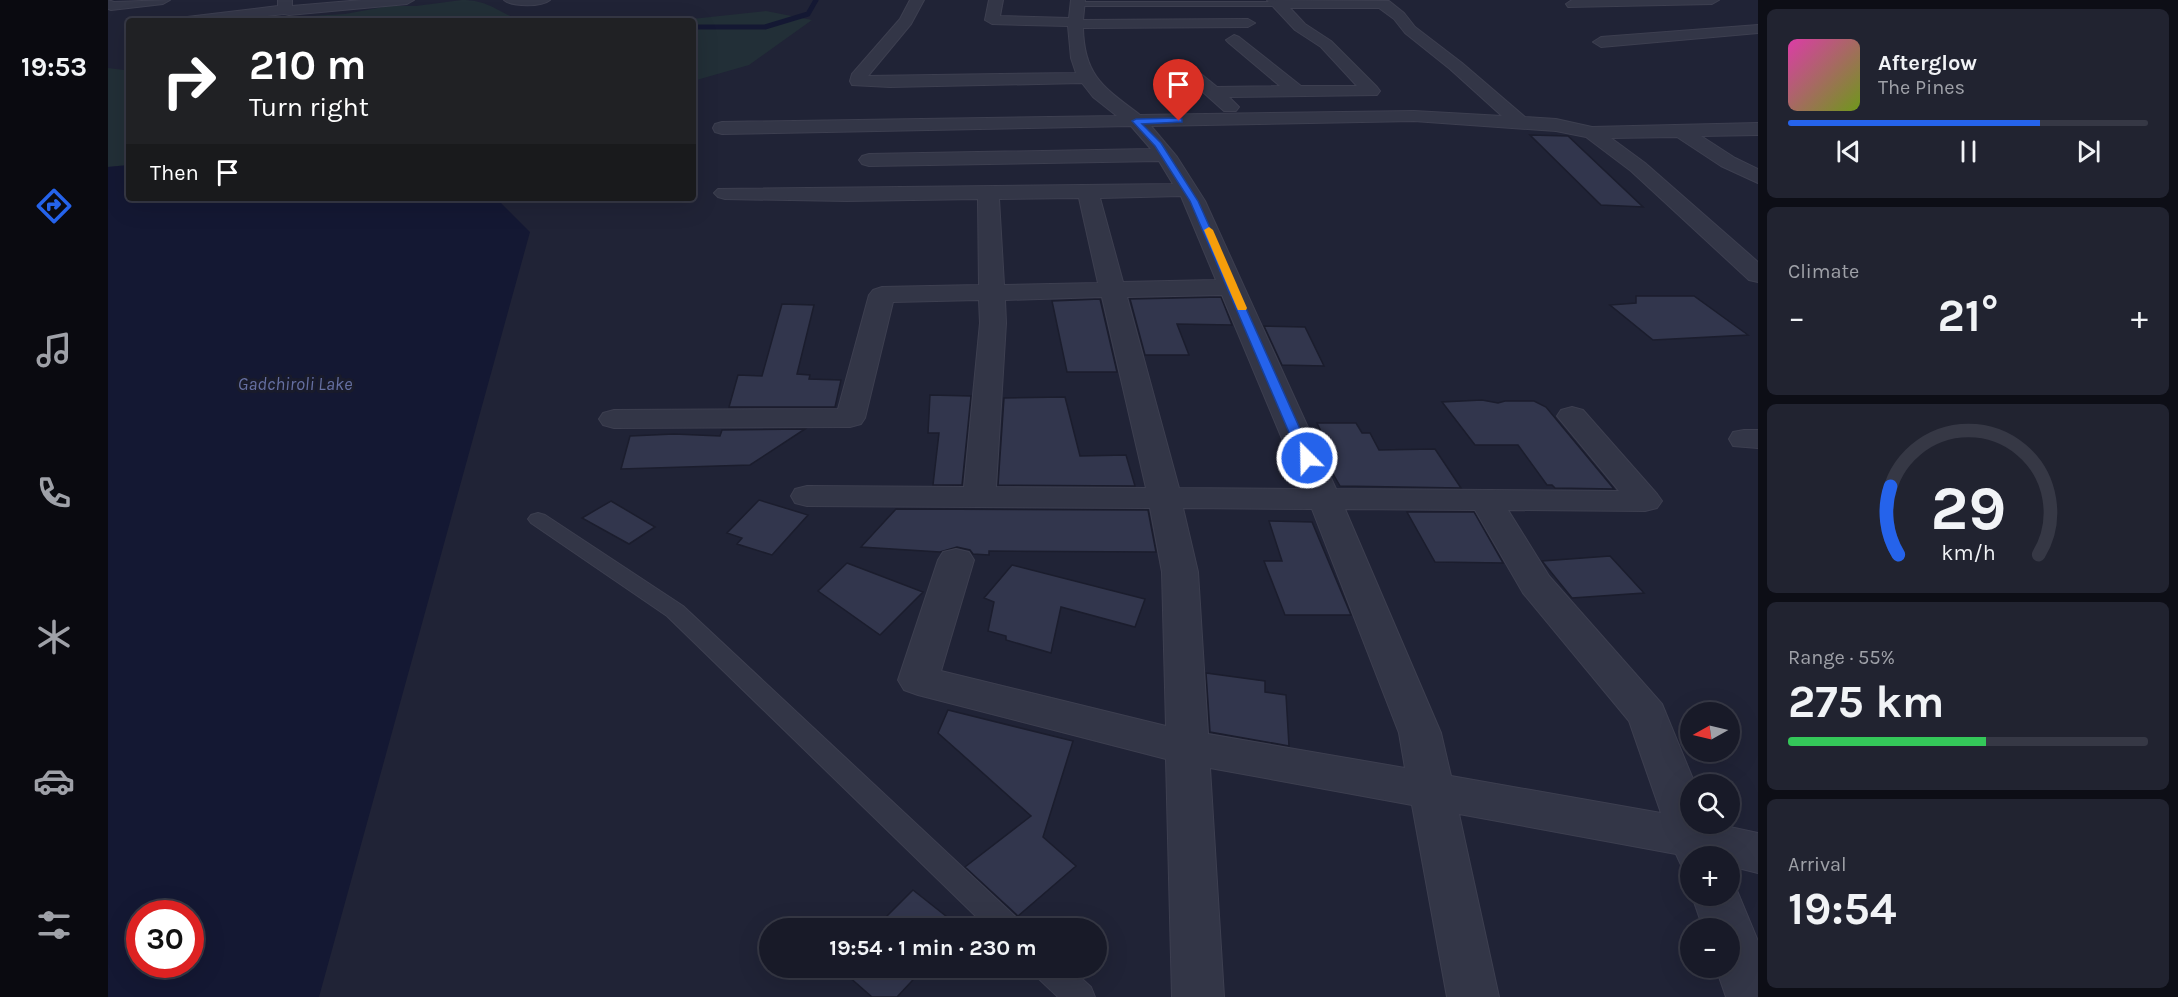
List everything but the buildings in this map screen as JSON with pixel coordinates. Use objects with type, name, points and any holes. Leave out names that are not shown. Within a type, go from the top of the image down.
[{"type":"street","points":[[108,4],[149,8],[163,0]]},
{"type":"street","points":[[204,18],[286,4],[289,11],[302,11],[407,0]]},
{"type":"street","points":[[511,0],[543,0]]},
{"type":"street","points":[[917,0],[906,21],[860,74],[858,81],[1107,101],[1245,120],[1414,116],[1556,125],[1592,133],[1758,129]]},
{"type":"street","points":[[996,0],[992,20],[1076,12],[1248,23]]},
{"type":"street","points":[[1568,2],[1712,0]]},
{"type":"street","points":[[1276,2],[1381,2],[1399,16],[1410,30],[1456,66],[1519,122]]},
{"type":"street","points":[[1212,92],[1371,91],[1326,44],[1300,27],[1276,2]]},
{"type":"street","points":[[1568,2],[1604,16]]},
{"type":"street","points":[[1076,12],[1080,62],[1107,101],[1166,155],[1209,230],[1325,500],[1420,733],[1473,997]]},
{"type":"street","points":[[1625,25],[1656,37]]},
{"type":"street","points":[[1600,42],[1758,29]]},
{"type":"street","points":[[1234,40],[1296,91]]},
{"type":"street","points":[[1184,68],[1245,120]]},
{"type":"street","points":[[722,128],[1107,101]]},
{"type":"street","points":[[925,107],[972,106]]},
{"type":"street","points":[[1681,131],[1728,162],[1758,177]]},
{"type":"street","points":[[1592,133],[1638,167],[1758,275]]},
{"type":"street","points":[[869,160],[1166,155]]},
{"type":"street","points":[[725,193],[1188,190]]},
{"type":"street","points":[[1088,192],[1164,496],[1180,572],[1198,997]]},
{"type":"street","points":[[979,498],[993,293],[988,193]]},
{"type":"street","points":[[614,418],[850,418],[882,295],[1233,287]]},
{"type":"street","points":[[807,496],[979,498],[1164,496],[1325,500],[1645,501],[1572,416]]},
{"type":"street","points":[[1485,499],[1536,584],[1647,716],[1697,846]]},
{"type":"street","points":[[956,560],[918,680],[1187,747],[1432,792],[1692,846]]},
{"type":"street","points":[[1740,851],[1758,853]]},
{"type":"street","points":[[1740,962],[1752,997]]},
{"type":"lane","points":[[1076,12],[1276,2]]},
{"type":"lane","points":[[538,519],[675,611],[997,918]]},
{"type":"lane","points":[[1060,978],[1080,997]]},
{"type":"shaded area","points":[[462,0],[472,1],[480,2],[514,18],[304,18],[389,6],[416,6]]},
{"type":"shaded area","points":[[766,11],[812,20],[749,65],[696,80],[696,19]]},
{"type":"shaded area","points":[[108,68],[126,72],[126,165],[108,167]]},
{"type":"water","name":"Gadchiroli Lake","points":[[126,165],[126,201],[499,201],[530,232],[319,997],[108,997],[108,167]]},
{"type":"waterway","points":[[696,27],[765,27],[808,14],[816,0]]},
{"type":"slow traffic","points":[[1209,230],[1242,308]]},
{"type":"route","points":[[1179,121],[1136,121],[1159,145],[1178,172],[1209,230],[1307,458]]}]
